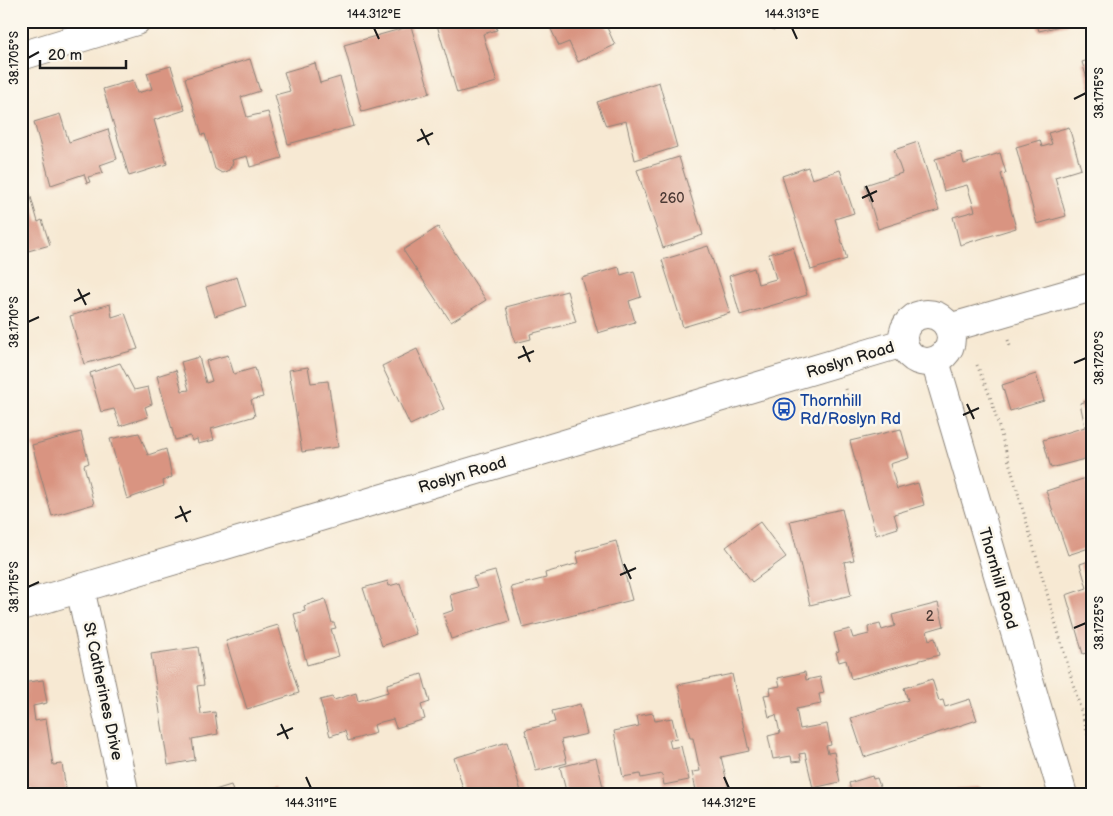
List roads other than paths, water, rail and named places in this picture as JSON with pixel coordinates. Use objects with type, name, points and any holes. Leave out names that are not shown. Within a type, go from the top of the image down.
[{"type":"street","points":[[21,56],[136,21]]},
{"type":"street","points":[[949,328],[1092,287]]},
{"type":"street","points":[[923,314],[939,317],[949,328],[951,341],[949,348],[941,358],[935,361],[918,361],[906,351],[903,343],[902,335],[909,321],[923,314]]},
{"type":"street","name":"Roslyn Road","points":[[21,606],[903,343]]},
{"type":"street","name":"Thornhill Road","points":[[935,361],[1062,795]]},
{"type":"street","name":"St Catherines Drive","points":[[80,588],[125,795]]},
{"type":"place","name":"Thornhill Rd/Roslyn Rd","points":[[784,409]]}]
